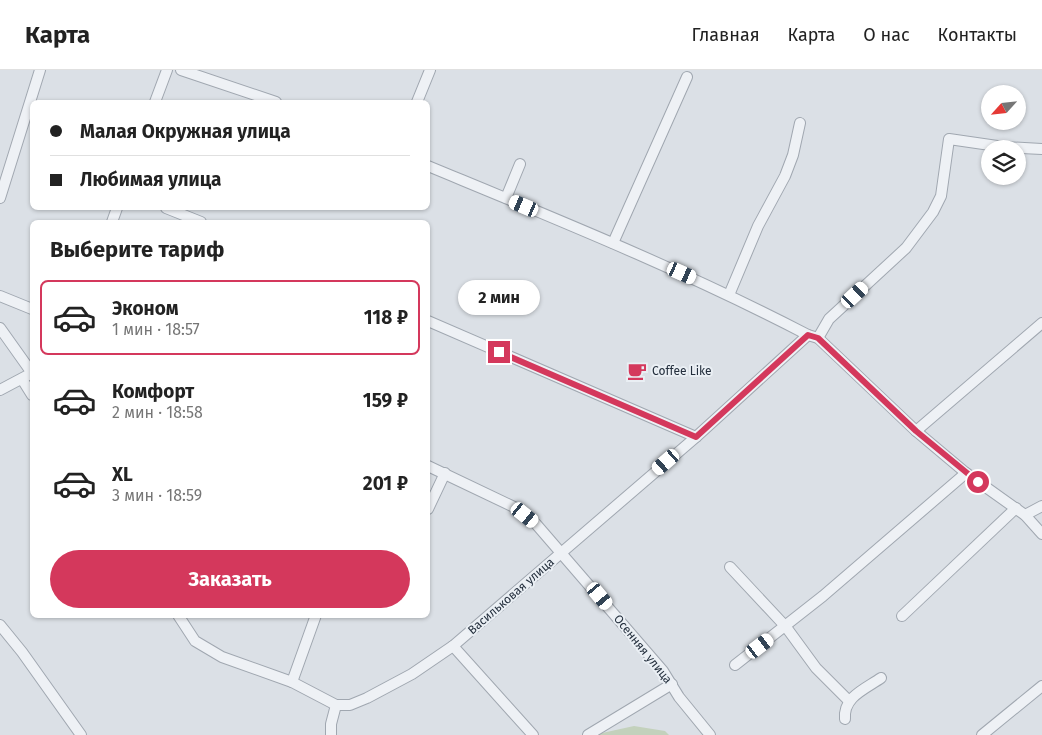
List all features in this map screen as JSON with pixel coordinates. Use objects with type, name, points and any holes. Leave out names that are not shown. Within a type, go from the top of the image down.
[{"type":"street","points":[[31,100],[40,70]]},
{"type":"street","points":[[156,100],[167,70]]},
{"type":"street","points":[[181,70],[270,100]]},
{"type":"street","points":[[418,100],[430,70]]},
{"type":"street","points":[[613,243],[687,77]]},
{"type":"street","points":[[1,194],[30,102]]},
{"type":"street","points":[[729,294],[758,226],[790,162],[800,124]]},
{"type":"street","name":"Васильковая улица","points":[[336,705],[350,705],[367,698],[412,674],[453,646],[813,336],[906,248],[933,212],[941,196],[949,139],[1004,147],[1042,149]]},
{"type":"street","points":[[506,198],[520,164]]},
{"type":"street","points":[[430,167],[613,243],[729,294],[813,336],[916,431],[966,473],[1020,512],[1042,534]]},
{"type":"street","points":[[171,210],[195,220]]},
{"type":"street","points":[[0,296],[30,308]]},
{"type":"street","points":[[430,322],[696,437]]},
{"type":"street","points":[[916,431],[1042,323]]},
{"type":"street","points":[[0,328],[30,370]]},
{"type":"street","points":[[0,390],[30,374]]},
{"type":"street","points":[[22,379],[30,392]]},
{"type":"street","name":"Осенняя улица","points":[[430,467],[514,506],[536,524],[663,671],[710,735]]},
{"type":"street","points":[[430,505],[445,473]]},
{"type":"street","points":[[735,665],[786,627],[966,473]]},
{"type":"street","points":[[902,616],[1020,512],[1042,506]]},
{"type":"street","points":[[730,566],[786,627],[816,668],[848,700]]},
{"type":"street","points":[[180,618],[195,640],[222,657],[292,682],[336,705],[331,724],[331,735]]},
{"type":"street","points":[[292,682],[315,618]]},
{"type":"street","points":[[0,625],[22,652],[82,735]]},
{"type":"street","points":[[453,646],[533,735]]},
{"type":"street","points":[[845,719],[844,711],[848,700],[881,678]]},
{"type":"street","points":[[588,735],[672,684]]},
{"type":"street","points":[[982,735],[1042,686]]},
{"type":"green space","points":[[634,726],[665,731],[669,735],[593,735]]},
{"type":"place","name":"Coffee Like","points":[[637,371]]},
{"type":"route","points":[[499,352],[696,437],[808,335],[818,338],[916,431],[978,482]]}]
